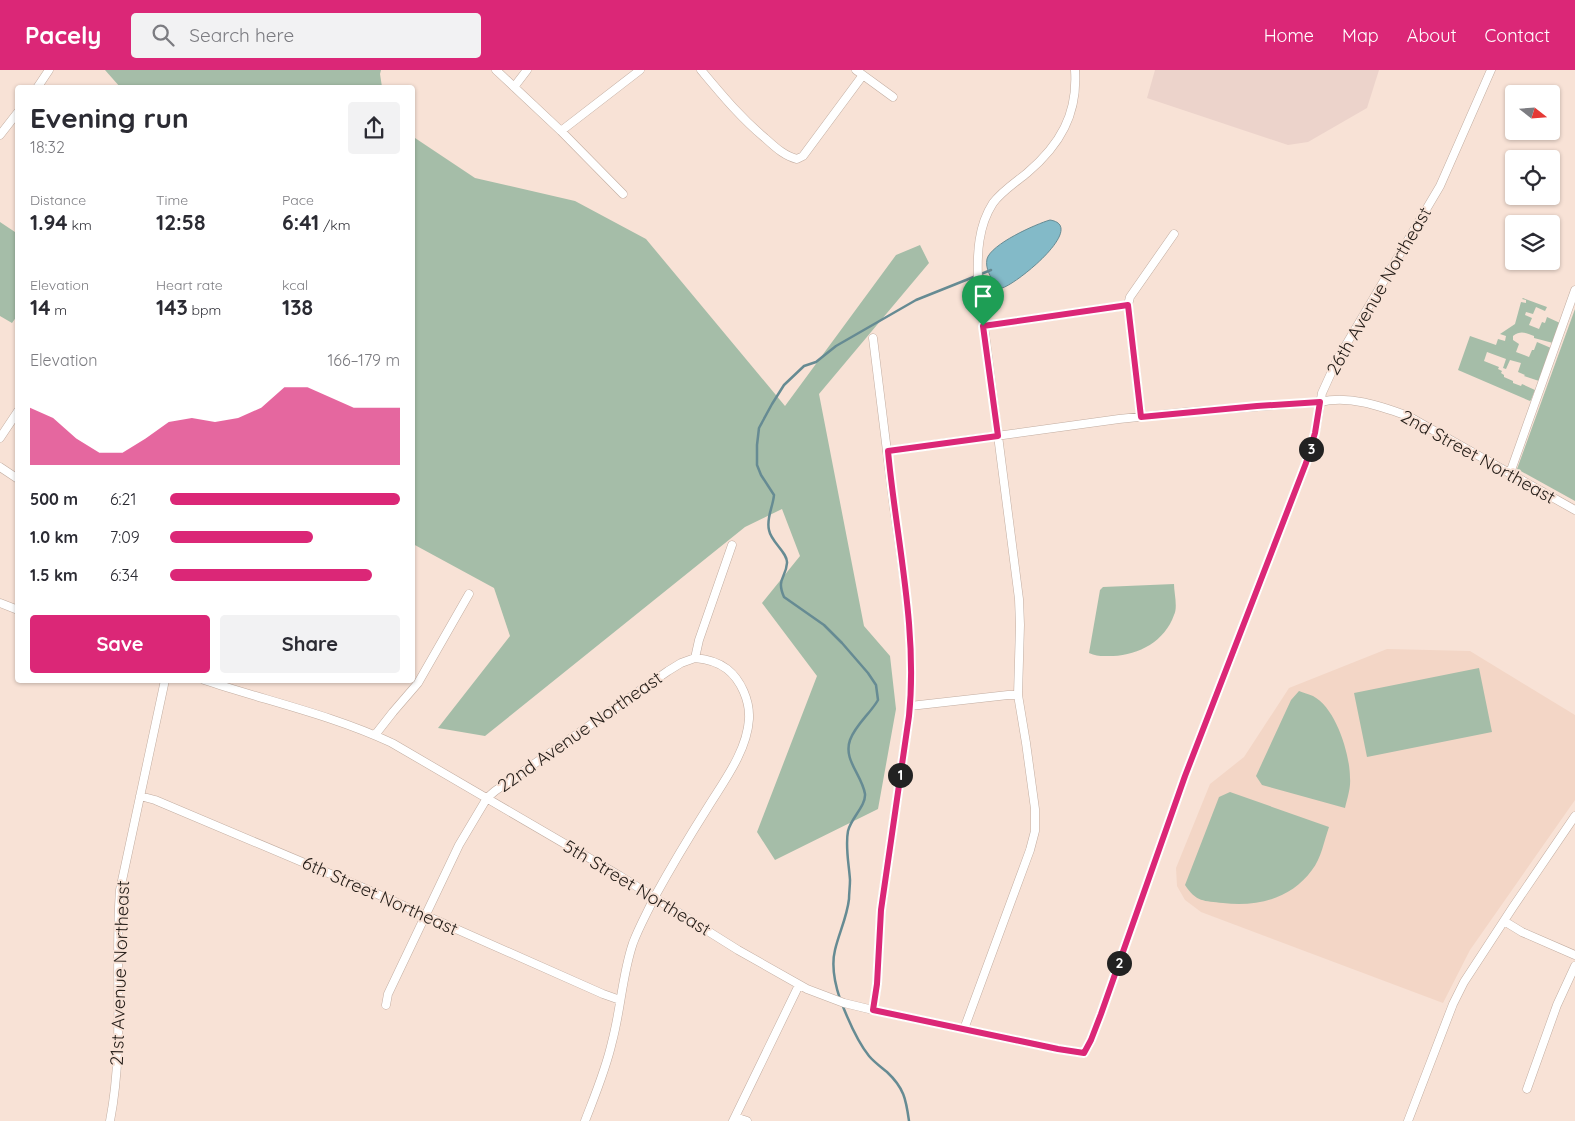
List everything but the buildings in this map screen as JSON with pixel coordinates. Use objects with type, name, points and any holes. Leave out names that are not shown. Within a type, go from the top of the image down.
[{"type":"street","points":[[38,85],[49,70]]},
{"type":"street","points":[[496,70],[624,194]]},
{"type":"street","points":[[514,87],[527,70]]},
{"type":"street","points":[[561,131],[640,70]]},
{"type":"street","points":[[701,70],[735,111],[753,128],[781,152],[797,159],[803,156],[863,75]]},
{"type":"street","points":[[856,70],[893,97]]},
{"type":"street","points":[[964,1029],[1030,850],[1035,831],[1033,794],[1018,695],[1019,599],[983,326],[978,280],[979,242],[983,223],[998,198],[1047,154],[1062,133],[1070,116],[1074,100],[1075,70]]},
{"type":"street","name":"26th Avenue Northeast","points":[[1084,1053],[1101,1014],[1185,776],[1306,463],[1315,433],[1325,384],[1337,360],[1440,186],[1491,70]]},
{"type":"street","points":[[0,135],[15,116]]},
{"type":"street","points":[[1141,417],[1128,305],[1130,297],[1174,234]]},
{"type":"street","points":[[1510,473],[1575,290]]},
{"type":"street","points":[[983,326],[1128,305]]},
{"type":"street","points":[[873,338],[909,630],[911,665],[910,706],[881,910],[877,984],[873,1010]]},
{"type":"street","name":"2nd Street Northeast","points":[[888,451],[1141,417],[1320,402],[1334,399],[1358,401],[1408,416],[1575,510]]},
{"type":"street","points":[[0,438],[15,416]]},
{"type":"street","points":[[0,467],[15,476]]},
{"type":"street","points":[[585,1121],[612,1044],[627,965],[640,925],[674,862],[735,761],[746,734],[749,716],[746,697],[740,686],[728,669],[709,660],[695,658],[699,640],[732,545]]},
{"type":"street","points":[[375,735],[392,712],[418,683],[469,594]]},
{"type":"street","points":[[0,603],[15,609]]},
{"type":"street","name":"22nd Avenue Northeast","points":[[386,1005],[388,994],[459,845],[487,798],[494,791],[668,671],[681,663],[695,658]]},
{"type":"street","name":"21st Avenue Northeast","points":[[110,1121],[119,1040],[118,913],[120,890],[164,683]]},
{"type":"street","name":"5th Street Northeast","points":[[214,683],[320,715],[375,735],[487,798],[799,985],[825,997],[873,1010],[1084,1053]]},
{"type":"street","points":[[910,706],[1018,695]]},
{"type":"street","name":"6th Street Northeast","points":[[140,796],[155,800],[620,1000]]},
{"type":"street","points":[[1408,1121],[1453,1004],[1468,974],[1575,816]]},
{"type":"street","points":[[1504,921],[1522,932],[1575,955]]},
{"type":"street","points":[[1527,1089],[1556,1005],[1575,966]]},
{"type":"street","points":[[747,1121],[734,1119],[799,985]]},
{"type":"shaded area","points":[[1155,70],[1379,70],[1367,108],[1308,142],[1288,145],[1147,98]]},
{"type":"shaded area","points":[[1387,649],[1470,651],[1575,715],[1575,800],[1470,950],[1443,1003],[1201,912],[1185,900],[1177,886],[1176,868],[1210,784],[1244,757],[1289,688]]},
{"type":"green space","points":[[105,70],[381,70],[382,85],[118,85]]},
{"type":"green space","points":[[415,138],[475,178],[575,201],[646,239],[785,406],[896,255],[920,245],[929,263],[819,394],[864,626],[890,656],[896,709],[878,809],[775,860],[757,832],[817,676],[762,603],[800,556],[782,509],[745,527],[485,736],[438,728],[510,636],[494,588],[415,545]]},
{"type":"green space","points":[[0,222],[15,232],[15,319],[12,323],[0,316]]},
{"type":"green space","points":[[1523,298],[1547,307],[1545,311],[1536,307],[1533,314],[1526,312],[1525,315],[1532,318],[1529,325],[1539,329],[1542,322],[1545,323],[1547,317],[1560,323],[1553,343],[1524,333],[1513,336],[1513,340],[1519,344],[1516,352],[1529,357],[1537,342],[1551,348],[1539,381],[1518,372],[1521,363],[1510,360],[1506,369],[1503,368],[1506,359],[1487,352],[1484,361],[1499,367],[1498,369],[1502,371],[1501,373],[1504,377],[1513,381],[1513,383],[1521,386],[1522,384],[1535,390],[1530,401],[1458,370],[1470,336],[1496,345],[1498,339],[1505,341],[1506,336],[1500,334],[1515,324],[1521,302],[1526,303],[1526,300]]},
{"type":"green space","points":[[1575,309],[1575,501],[1517,469]]},
{"type":"green space","points":[[1174,584],[1175,612],[1170,624],[1158,639],[1150,645],[1123,655],[1101,656],[1089,653],[1100,590],[1103,587]]},
{"type":"green space","points":[[1479,668],[1492,732],[1367,757],[1354,693]]},
{"type":"green space","points":[[1299,691],[1313,696],[1321,702],[1335,721],[1340,732],[1347,757],[1350,778],[1345,808],[1262,785],[1256,776],[1291,700]]},
{"type":"green space","points":[[1230,792],[1329,827],[1315,866],[1304,880],[1284,894],[1272,899],[1248,904],[1211,902],[1197,898],[1185,885],[1219,797]]},
{"type":"water","points":[[1050,220],[1059,224],[1061,233],[1046,255],[1010,284],[1002,288],[995,285],[987,266],[987,259],[990,253],[1015,235]]},
{"type":"waterway","points":[[840,999],[835,981],[833,962],[849,899],[850,880],[847,837],[850,826],[865,799],[863,787],[851,761],[849,747],[850,740],[856,729],[878,700],[876,685],[868,673],[824,625],[784,597],[781,582],[787,559],[769,530],[768,521],[774,495],[757,465],[759,428],[784,385],[804,366],[816,362],[836,346],[916,300],[991,270]]},
{"type":"waterway","points":[[842,1004],[854,1031],[869,1056],[893,1078],[901,1089],[909,1121]]},
{"type":"route","points":[[1128,305],[1141,417],[1320,402],[1315,433],[1306,463],[1185,776],[1101,1014],[1084,1053],[873,1010],[877,984],[881,910],[909,716],[911,685],[909,630],[888,451],[998,436],[983,326],[1128,305]]}]
